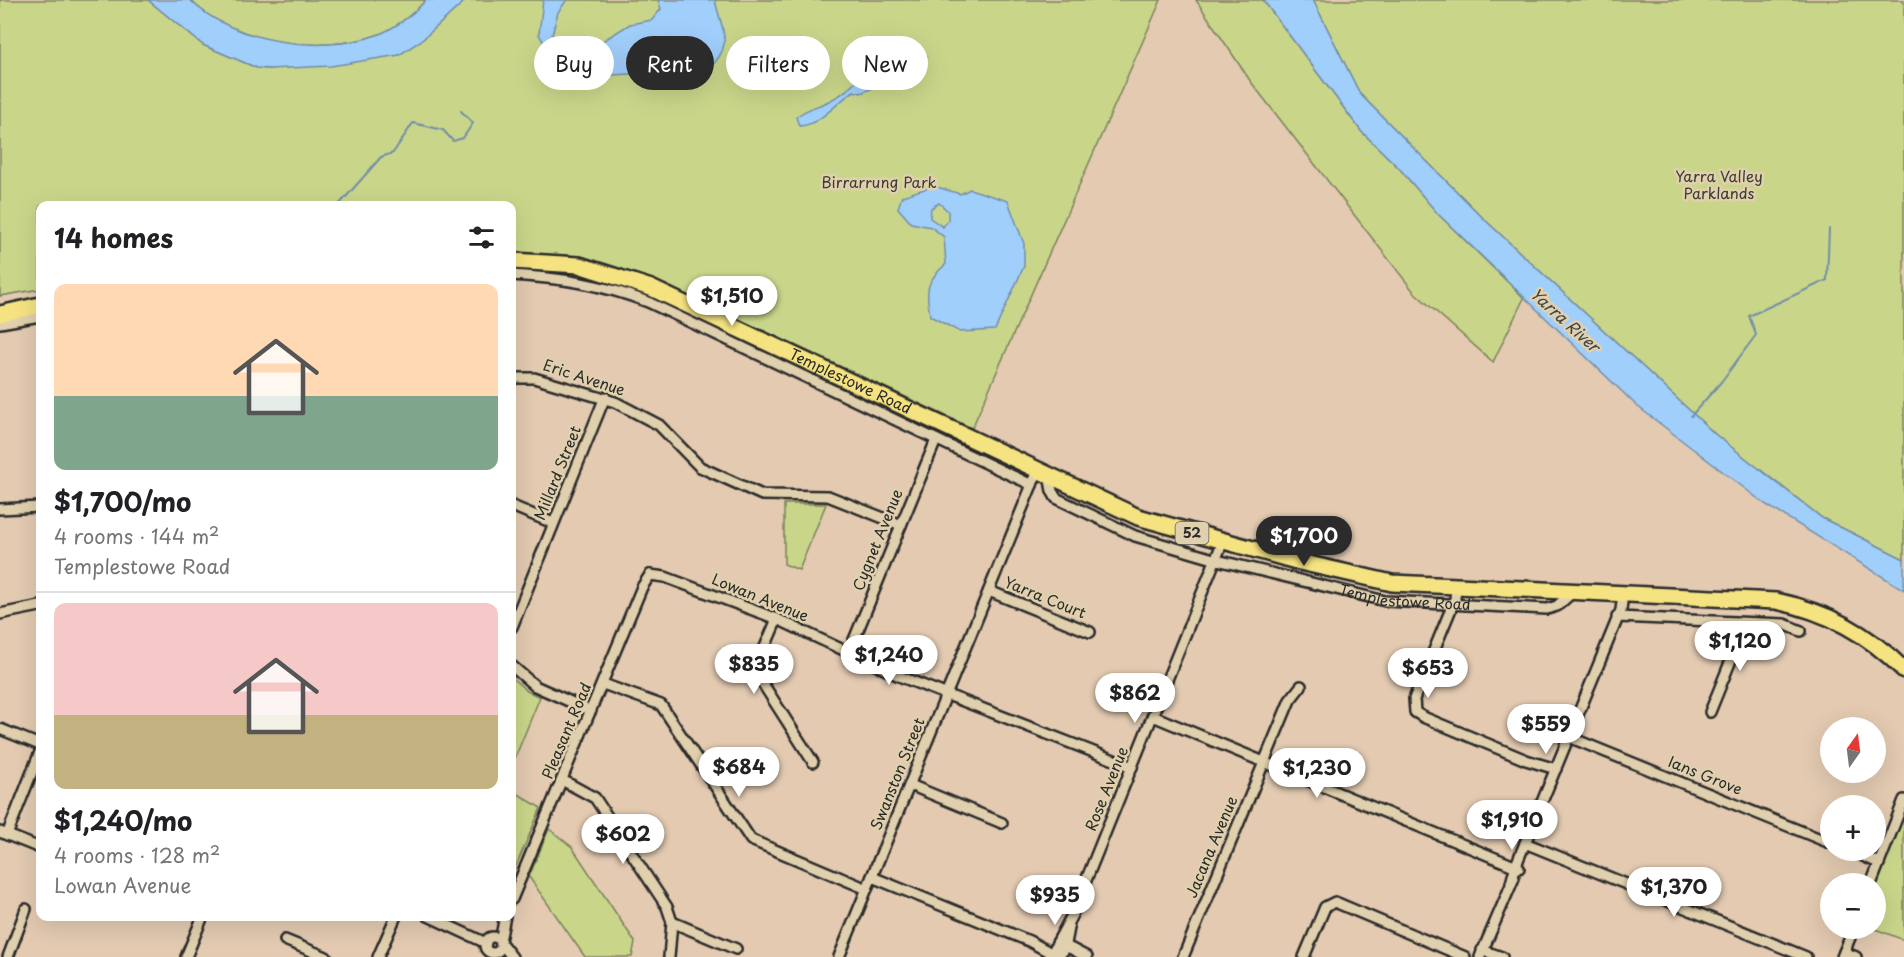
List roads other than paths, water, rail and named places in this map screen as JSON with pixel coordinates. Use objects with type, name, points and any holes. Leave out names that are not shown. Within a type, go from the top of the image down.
[{"type":"main road","name":"Templestowe Road","points":[[516,261],[579,265],[651,288],[1144,520],[1369,579],[1456,587],[1776,601],[1806,608],[1836,619],[1862,633],[1904,670]]},
{"type":"main road","points":[[0,305],[36,298]]},
{"type":"main road","points":[[0,314],[36,306]]},
{"type":"street","name":"Templestowe Road","points":[[516,275],[571,279],[608,288],[648,302],[1032,485]]},
{"type":"street","points":[[0,323],[36,317]]},
{"type":"street","name":"Eric Avenue","points":[[516,378],[534,378],[605,398],[659,425],[700,467],[754,492],[766,495],[828,496],[901,525]]},
{"type":"street","name":"Millard Street","points":[[516,617],[605,398]]},
{"type":"street","name":"Cygnet Avenue","points":[[849,652],[936,440]]},
{"type":"street","name":"Swanston Street","points":[[839,957],[1032,485],[1044,473]]},
{"type":"street","name":"Templestowe Road","points":[[1044,473],[1056,498],[1135,536],[1217,560],[1386,601],[1547,609],[1557,606],[1573,592]]},
{"type":"street","points":[[25,509],[0,517],[0,510],[36,508]]},
{"type":"street","points":[[516,508],[553,523]]},
{"type":"street","name":"Rose Avenue","points":[[1058,951],[1223,541]]},
{"type":"street","name":"Lowan Avenue","points":[[649,571],[777,619],[947,694],[1132,767]]},
{"type":"street","name":"Pleasant Road","points":[[516,889],[649,571]]},
{"type":"street","points":[[1456,587],[1453,604],[1409,711],[1555,772]]},
{"type":"street","name":"Yarra Court","points":[[989,591],[1090,632]]},
{"type":"street","points":[[1484,954],[1617,617],[1622,610],[1619,594]]},
{"type":"street","points":[[0,614],[36,607]]},
{"type":"street","points":[[1617,617],[1784,624],[1801,631]]},
{"type":"street","points":[[777,619],[759,661],[758,676],[813,762]]},
{"type":"street","points":[[1710,712],[1746,623]]},
{"type":"street","points":[[516,670],[531,683],[592,709]]},
{"type":"street","points":[[604,681],[657,703],[665,710],[751,840],[867,889]]},
{"type":"street","name":"Jacana Avenue","points":[[1183,957],[1290,700],[1301,686]]},
{"type":"street","points":[[1153,716],[1517,867]]},
{"type":"street","points":[[0,729],[36,743]]},
{"type":"street","name":"Ians Grove","points":[[1569,737],[1820,839]]},
{"type":"street","points":[[36,761],[4,833],[36,846]]},
{"type":"street","points":[[562,780],[590,793],[599,803],[667,907],[672,922],[669,957]]},
{"type":"street","points":[[910,785],[1002,823]]},
{"type":"street","points":[[1875,873],[1904,800]]},
{"type":"street","points":[[1528,844],[1806,957]]},
{"type":"street","points":[[1874,861],[1879,863]]},
{"type":"street","points":[[872,877],[1029,941],[1086,957]]},
{"type":"street","points":[[1304,957],[1328,898],[1465,957]]},
{"type":"street","points":[[8,957],[26,909]]},
{"type":"street","points":[[186,957],[201,921]]},
{"type":"street","points":[[378,957],[394,921]]},
{"type":"street","points":[[440,921],[512,957]]},
{"type":"street","points":[[492,947],[502,921]]},
{"type":"street","points":[[672,922],[736,949]]},
{"type":"street","points":[[1849,939],[1843,954],[1856,957]]},
{"type":"street","points":[[285,940],[326,957]]},
{"type":"street","points":[[492,947],[506,957]]},
{"type":"street","points":[[1455,951],[1502,957]]},
{"type":"water","points":[[148,0],[190,0],[208,15],[253,35],[279,41],[330,44],[355,41],[391,29],[426,0],[466,0],[423,39],[399,55],[331,66],[268,69],[257,68],[203,45]]},
{"type":"water","points":[[543,0],[567,0],[558,12],[553,36],[540,36]]},
{"type":"water","points":[[658,0],[715,0],[723,29],[724,45],[714,63],[714,36],[626,36],[626,74],[614,75],[614,36],[611,36],[630,24],[652,20],[661,9]]},
{"type":"water","name":"Yarra River","points":[[1263,0],[1313,0],[1360,94],[1485,220],[1716,435],[1822,518],[1904,559],[1904,590],[1765,504],[1637,406],[1438,214],[1399,168],[1361,131]]},
{"type":"water","points":[[846,90],[868,90],[861,93],[854,91],[821,118],[799,126],[796,117]]},
{"type":"water","points":[[934,186],[960,194],[970,189],[1008,201],[1024,244],[1024,266],[995,330],[960,332],[930,316],[929,287],[934,276],[946,264],[944,237],[931,227],[911,223],[898,208],[902,196]],"holes":[[[939,203],[948,211],[948,220],[943,227],[930,218],[931,208]]]},
{"type":"waterway","points":[[342,201],[381,157],[393,153],[413,123],[443,130],[453,141],[463,138],[473,123],[461,111]]},
{"type":"waterway","points":[[1691,416],[1721,382],[1756,335],[1749,316],[1827,280],[1829,229]]},
{"type":"park label","name":"Birrarrung Park","points":[[879,183]]},
{"type":"park label","name":"Yarra Valley Parklands","points":[[1719,186]]}]
